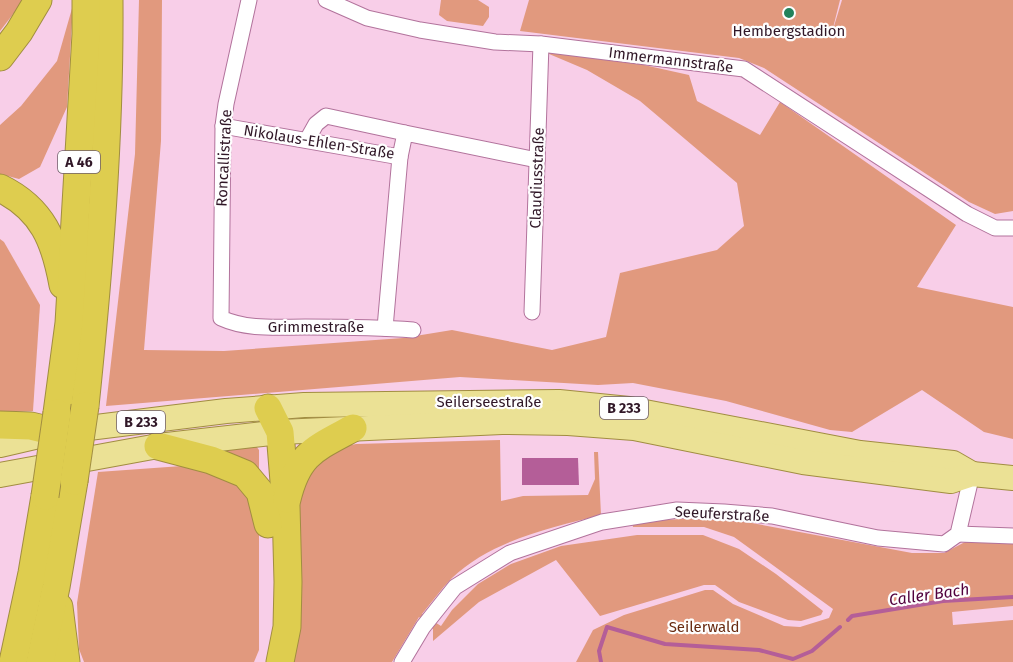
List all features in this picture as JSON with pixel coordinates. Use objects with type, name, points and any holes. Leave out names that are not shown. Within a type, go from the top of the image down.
[{"type":"highway","points":[[0,57],[19,32],[38,0]]},
{"type":"highway","name":"A 46","points":[[13,662],[32,573],[45,496],[57,423],[69,323],[85,58],[86,0]]},
{"type":"highway","name":"A 46","points":[[40,662],[56,587],[85,406],[97,287],[107,147],[109,0]]},
{"type":"highway","points":[[0,189],[15,195],[28,205],[50,236],[59,266],[69,323]]},
{"type":"highway","points":[[268,408],[277,515],[288,582],[287,627],[280,662]]},
{"type":"highway","points":[[0,425],[31,426],[57,423]]},
{"type":"highway","points":[[264,662],[269,626],[270,544],[277,515],[301,462],[315,449],[352,428]]},
{"type":"highway","points":[[158,446],[211,460],[245,474],[277,515]]},
{"type":"highway","points":[[56,587],[66,662]]},
{"type":"main road","name":"Seilerseestraße","points":[[0,444],[57,423],[304,405],[559,402],[630,409],[860,453],[953,463],[972,474]]},
{"type":"main road","name":"Seilerseestraße","points":[[0,475],[158,446],[271,433],[502,423],[590,424],[634,428],[803,462],[951,481],[972,474],[1013,478]]},
{"type":"street","name":"Roncallistraße","points":[[221,318],[224,126],[226,104],[249,0]]},
{"type":"street","name":"Immermannstraße","points":[[326,0],[367,18],[420,30],[495,42],[541,44],[744,69],[967,214],[995,228],[1013,228]]},
{"type":"street","name":"Claudiusstraße","points":[[532,312],[541,44]]},
{"type":"street","points":[[307,140],[316,124],[326,116],[405,133]]},
{"type":"street","name":"Nikolaus-Ehlen-Straße","points":[[224,126],[400,157],[405,133],[537,160]]},
{"type":"street","points":[[386,328],[400,157]]},
{"type":"street","name":"Grimmestraße","points":[[221,318],[231,323],[262,327],[413,330]]},
{"type":"street","points":[[972,474],[958,534],[1013,536]]},
{"type":"street","name":"Seeuferstraße","points":[[402,662],[423,627],[455,587],[510,553],[602,522],[677,510],[772,516],[878,538],[944,544],[958,534]]},
{"type":"green space","points":[[0,0],[24,0],[0,31]]},
{"type":"green space","points":[[139,0],[162,0],[161,141],[144,350],[224,351],[403,338],[452,330],[552,350],[606,337],[620,273],[717,250],[744,226],[737,183],[640,101],[587,70],[542,51],[590,53],[689,75],[697,101],[760,135],[780,102],[956,225],[917,287],[1013,307],[1013,439],[984,432],[922,390],[852,432],[830,430],[726,401],[633,383],[598,385],[460,377],[106,406],[135,154]]},
{"type":"green space","points":[[441,0],[478,0],[489,7],[489,17],[483,26],[447,21],[439,15]]},
{"type":"green space","points":[[529,0],[840,0],[831,36],[842,0],[1013,0],[1013,211],[995,214],[969,202],[764,68],[739,58],[520,31]]},
{"type":"green space","points":[[73,5],[67,107],[40,167],[19,179],[0,174],[0,125],[21,106],[57,61]]},
{"type":"green space","points":[[0,239],[4,242],[40,305],[33,411],[0,412]]},
{"type":"green space","points":[[500,440],[501,501],[523,496],[588,495],[595,479],[594,452],[598,452],[601,515],[522,537],[485,554],[468,565],[448,582],[422,614],[441,626],[452,610],[478,584],[511,564],[561,546],[637,535],[703,535],[739,549],[776,574],[823,611],[821,615],[801,621],[788,620],[739,602],[715,585],[704,585],[600,616],[556,560],[479,602],[433,641],[433,629],[419,617],[392,662],[292,662],[298,490],[327,450],[356,444]]},
{"type":"green space","points":[[256,446],[259,450],[259,474],[207,450]]},
{"type":"green space","points":[[182,466],[215,473],[241,485],[259,517],[259,650],[254,662],[84,662],[79,649],[77,603],[98,472]]},
{"type":"green space","name":"Seilerwald","points":[[697,518],[741,521],[912,553],[944,553],[965,542],[1013,542],[1013,606],[952,612],[953,625],[1013,620],[1013,662],[576,662],[593,630],[624,615],[705,590],[713,590],[733,604],[784,626],[800,627],[829,618],[833,609],[734,537],[704,527],[633,527],[632,522]]},
{"type":"shaded area","points":[[522,458],[578,458],[579,485],[522,485]]},
{"type":"waterway","name":"Caller Bach","points":[[848,620],[852,616],[943,601],[1013,597]]},
{"type":"waterway","name":"Caller Bach","points":[[601,662],[599,651],[607,627],[665,644],[759,650],[793,659],[812,651],[840,627]]},
{"type":"place","name":"Hembergstadion","points":[[789,13]]}]
